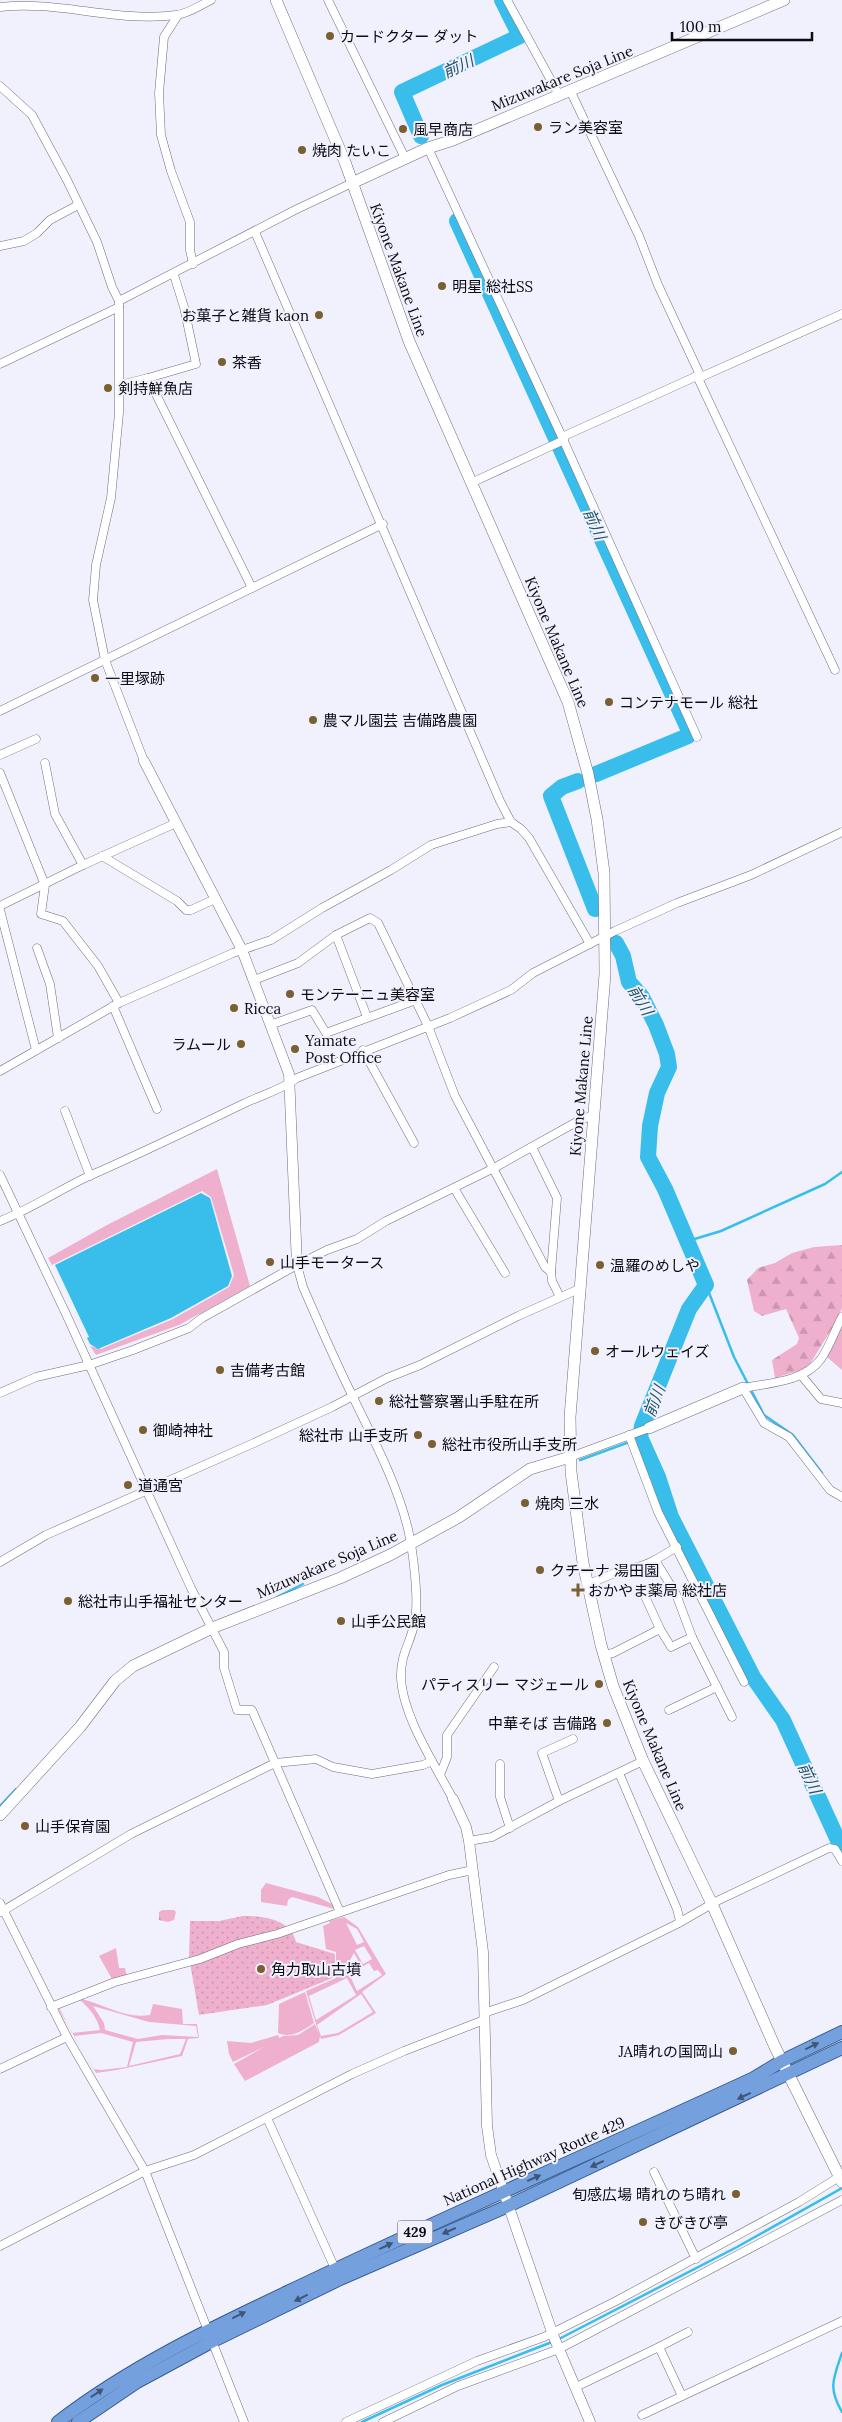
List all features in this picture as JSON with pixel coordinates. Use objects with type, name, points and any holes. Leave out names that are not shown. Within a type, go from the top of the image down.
[{"type":"highway","name":"National Highway Route 429","points":[[58,2422],[131,2371],[338,2274],[503,2192],[754,2078],[782,2061],[842,2032]]},
{"type":"highway","name":"National Highway Route 429","points":[[338,2274],[508,2206],[789,2075],[842,2048]]},
{"type":"highway","name":"National Highway Route 429","points":[[78,2422],[210,2335]]},
{"type":"main road","name":"Kiyone Makane Line","points":[[276,0],[352,183],[409,341],[556,670],[576,727],[597,819],[604,873],[606,936],[594,1115],[572,1381],[570,1457],[576,1517],[587,1584],[604,1655],[622,1710],[643,1761],[712,1904],[782,2061],[841,2179]]},
{"type":"main road","name":"Mizuwakare Soja Line","points":[[352,183],[428,148],[453,140],[564,92],[704,36],[784,0]]},
{"type":"main road","points":[[644,1430],[748,1387]]},
{"type":"main road","name":"Mizuwakare Soja Line","points":[[0,1815],[80,1727],[115,1681],[133,1666],[212,1628],[340,1578],[411,1544],[459,1517],[530,1469],[570,1457]]},
{"type":"street","points":[[0,7],[21,3],[61,5],[130,17],[178,15],[211,0]]},
{"type":"street","points":[[328,0],[405,158]]},
{"type":"street","points":[[507,0],[564,92],[639,236],[658,285],[699,376],[835,670]]},
{"type":"street","points":[[178,15],[164,37],[159,93],[161,135],[170,171],[190,222],[190,250],[193,264]]},
{"type":"street","points":[[0,86],[32,115],[97,242],[119,304],[121,326],[120,385],[111,498],[96,565],[93,600],[105,660],[144,761],[242,950],[290,1083],[297,1265],[303,1287],[399,1500],[411,1544],[415,1619],[403,1654],[401,1679],[410,1713],[432,1762],[440,1774],[466,1827],[469,1841],[483,1952],[489,2140],[494,2167],[556,2340],[590,2422]]},
{"type":"street","points":[[428,148],[697,737]]},
{"type":"street","points":[[0,364],[119,304],[295,210],[352,183]]},
{"type":"street","points":[[0,246],[24,241],[37,233],[50,220],[78,205]]},
{"type":"street","points":[[255,232],[511,822],[529,838],[590,944]]},
{"type":"street","points":[[120,385],[196,364],[184,307],[174,275]]},
{"type":"street","points":[[471,483],[699,376],[842,314]]},
{"type":"street","points":[[148,378],[252,588]]},
{"type":"street","points":[[0,712],[383,524]]},
{"type":"street","points":[[0,755],[36,739]]},
{"type":"street","points":[[45,763],[55,814],[83,864]]},
{"type":"street","points":[[0,774],[44,885],[41,914],[63,922],[98,966],[116,1005],[157,1109]]},
{"type":"street","points":[[0,1072],[116,1005],[281,935],[322,908],[391,870],[431,845],[497,824],[511,822]]},
{"type":"street","points":[[36,1050],[2,929],[0,908],[83,864],[176,823]]},
{"type":"street","points":[[0,1220],[18,1214],[90,1176],[184,1134],[247,1102],[363,1050],[428,1026],[511,990],[533,973],[606,936],[677,903],[751,875],[842,832]]},
{"type":"street","points":[[102,856],[177,901],[186,910],[192,910],[215,899]]},
{"type":"street","points":[[254,980],[298,963],[336,936],[370,918],[378,923],[428,1026],[455,1096],[544,1267],[551,1272]]},
{"type":"street","points":[[336,936],[368,1017]]},
{"type":"street","points":[[37,948],[50,984],[58,1038]]},
{"type":"street","points":[[270,1025],[312,1010],[326,1033],[416,1000]]},
{"type":"street","points":[[363,1050],[414,1143]]},
{"type":"street","points":[[65,1111],[90,1176]]},
{"type":"street","points":[[0,1393],[36,1377],[89,1365],[189,1328],[202,1318],[297,1265],[327,1250],[351,1242],[386,1221],[494,1168],[580,1120],[594,1115]]},
{"type":"street","points":[[532,1147],[557,1198],[551,1272],[552,1281],[560,1297]]},
{"type":"street","points":[[0,1176],[148,1491],[191,1588],[224,1652],[224,1668],[237,1710],[252,1710],[340,1912]]},
{"type":"street","points":[[454,1188],[505,1273]]},
{"type":"street","points":[[0,1562],[46,1535],[148,1491],[579,1289]]},
{"type":"street","points":[[842,1317],[821,1358],[801,1375],[748,1387],[764,1422],[788,1437],[830,1490],[842,1497]]},
{"type":"street","points":[[801,1375],[821,1399],[842,1403]]},
{"type":"street","points":[[570,1457],[631,1439],[644,1430]]},
{"type":"street","points":[[631,1439],[658,1512],[744,1682]]},
{"type":"street","points":[[587,1584],[598,1582],[619,1571],[642,1568],[677,1547]]},
{"type":"street","points":[[655,1560],[676,1594],[692,1631],[692,1637],[732,1717]]},
{"type":"street","points":[[644,1594],[660,1629],[671,1647],[692,1637]]},
{"type":"street","points":[[604,1655],[613,1653],[660,1629]]},
{"type":"street","points":[[440,1774],[448,1757],[447,1735],[494,1667]]},
{"type":"street","points":[[670,1710],[717,1687]]},
{"type":"street","points":[[559,1801],[542,1753],[573,1739]]},
{"type":"street","points":[[2,1912],[131,1834],[275,1763],[316,1759],[333,1767],[372,1774],[432,1762]]},
{"type":"street","points":[[469,1841],[492,1837],[559,1801],[643,1761]]},
{"type":"street","points":[[500,1764],[500,1797],[510,1828]]},
{"type":"street","points":[[619,1773],[677,1909],[680,1921]]},
{"type":"street","points":[[0,2246],[68,2213],[146,2171],[194,2154],[395,2055],[523,2000],[677,1924],[712,1904],[829,1848],[835,1849],[842,1861]]},
{"type":"street","points":[[51,2007],[115,1982],[193,1962],[238,1944],[277,1934],[449,1876],[473,1870]]},
{"type":"street","points":[[0,1903],[2,1912],[67,2037],[146,2171],[244,2422]]},
{"type":"street","points":[[0,2069],[67,2037]]},
{"type":"street","points":[[267,2118],[338,2274]]},
{"type":"street","points":[[654,2172],[696,2259]]},
{"type":"street","points":[[346,2422],[469,2365],[556,2340],[696,2259],[841,2179]]},
{"type":"street","points":[[383,2422],[556,2340],[842,2200]]},
{"type":"street","points":[[642,2414],[842,2321]]},
{"type":"street","points":[[576,2387],[688,2332]]},
{"type":"street","points":[[659,2347],[682,2396]]},
{"type":"green space","points":[[217,1169],[250,1286],[179,1325],[96,1355],[90,1346],[101,1349],[173,1319],[229,1287],[234,1275],[211,1197],[202,1191],[52,1265],[48,1258],[107,1225]]},
{"type":"green space","points":[[842,1245],[842,1308],[837,1320],[810,1364],[801,1370],[775,1378],[772,1360],[797,1344],[799,1338],[786,1309],[762,1316],[754,1311],[747,1280],[758,1268],[775,1263],[792,1253],[814,1247]]},
{"type":"green space","points":[[842,1324],[842,1370],[827,1357]]},
{"type":"green space","points":[[266,1883],[318,1897],[332,1904],[334,1909],[292,1897],[288,1900],[287,1906],[261,1902],[261,1890]]},
{"type":"green space","points":[[162,1910],[174,1910],[176,1912],[174,1920],[168,1922],[159,1920],[159,1912]]},
{"type":"green space","points":[[243,1916],[275,1920],[288,1928],[296,1942],[335,1954],[335,1977],[267,2005],[199,2015],[189,1957],[190,1921],[219,1921]]},
{"type":"green space","points":[[344,1917],[358,1927],[386,1974],[362,1992],[376,2013],[339,2035],[321,2039],[320,2036],[319,2042],[245,2081],[234,2064],[283,2036],[298,2035],[315,2024],[319,2034],[306,1991],[336,1978],[336,1952],[326,1949],[323,1926],[330,1923],[329,1921]],"holes":[[[346,1923],[357,1929],[364,1942],[357,1945]],[[364,1946],[372,1959],[363,1964],[355,1950]],[[354,1953],[362,1967],[369,1963],[374,1971],[378,1970],[382,1975],[357,1991],[346,1967]],[[347,1978],[356,1995],[316,2020],[309,1996]],[[361,1994],[373,2012],[338,2033],[321,2036],[317,2025]]]},
{"type":"green space","points":[[116,1948],[119,1968],[125,1968],[127,1976],[112,1979],[99,1956]]},
{"type":"green space","points":[[305,1992],[314,2023],[302,2031],[292,2034],[283,2035],[278,2033],[279,2004]]},
{"type":"green space","points":[[82,1999],[124,2013],[141,2016],[150,2015],[153,2004],[182,2009],[183,2024],[197,2024],[199,2038],[188,2039],[182,2056],[117,2070],[96,2073],[84,2053],[94,2069],[127,2067],[133,2042],[101,2033],[74,2036],[73,2033],[100,2030],[95,2017],[87,2007],[80,2000],[74,2002]],"holes":[[[93,2006],[149,2022],[196,2026],[198,2037],[162,2035],[138,2039],[105,2030],[104,2023]],[[168,2039],[186,2039],[180,2054],[129,2066],[136,2042]]]},
{"type":"green space","points":[[278,2035],[280,2039],[233,2062],[229,2054],[227,2041],[251,2043]]},
{"type":"water","points":[[201,1193],[210,1198],[232,1276],[228,1286],[171,1318],[98,1349],[90,1344],[87,1338],[89,1337],[55,1265]]},
{"type":"waterway","name":"前川","points":[[421,136],[402,92],[520,36],[502,0]]},
{"type":"waterway","name":"前川","points":[[457,221],[690,733],[688,736],[596,774]]},
{"type":"waterway","name":"前川","points":[[578,781],[562,787],[551,796],[595,909]]},
{"type":"waterway","name":"前川","points":[[616,943],[623,956],[629,982],[642,997],[656,1025],[667,1054],[669,1067],[657,1093],[650,1126],[648,1157],[665,1189],[706,1285],[689,1309],[642,1426],[640,1437],[658,1477],[671,1517],[753,1677],[783,1720],[842,1849]]},
{"type":"waterway","points":[[688,1241],[721,1231],[825,1184],[842,1172]]},
{"type":"waterway","points":[[706,1285],[734,1357],[764,1415],[793,1435],[822,1473]]},
{"type":"waterway","points":[[580,1460],[635,1440],[642,1440]]},
{"type":"waterway","points":[[277,1597],[303,1584]]},
{"type":"waterway","points":[[0,1806],[16,1789]]},
{"type":"waterway","points":[[557,2340],[737,2247],[842,2188]]},
{"type":"waterway","points":[[362,2422],[442,2385],[552,2342]]},
{"type":"waterway","points":[[842,2353],[833,2383],[833,2390],[842,2412]]},
{"type":"place","name":"カードクター ダット","points":[[330,36]]},
{"type":"place","name":"ラン美容室","points":[[538,127]]},
{"type":"place","name":"風早商店","points":[[403,129]]},
{"type":"place","name":"焼肉 たいこ","points":[[302,150]]},
{"type":"place","name":"明星 総社SS","points":[[442,286]]},
{"type":"place","name":"お菓子と雑貨 kaon","points":[[319,315]]},
{"type":"place","name":"茶香","points":[[222,362]]},
{"type":"place","name":"剣持鮮魚店","points":[[108,388]]},
{"type":"place","name":"一里塚跡","points":[[95,678]]},
{"type":"place","name":"コンテナモール 総社","points":[[609,702]]},
{"type":"place","name":"農マル園芸 吉備路農園","points":[[313,720]]},
{"type":"place","name":"モンテーニュ美容室","points":[[290,994]]},
{"type":"place","name":"Ricca","points":[[234,1008]]},
{"type":"place","name":"ラムール","points":[[241,1044]]},
{"type":"place","name":"Yamate Post Office","points":[[295,1049]]},
{"type":"place","name":"山手モータース","points":[[270,1262]]},
{"type":"place","name":"温羅のめしや","points":[[600,1265]]},
{"type":"place","name":"オールウェイズ","points":[[595,1351]]},
{"type":"place","name":"吉備考古館","points":[[220,1370]]},
{"type":"place","name":"総社警察署山手駐在所","points":[[379,1401]]},
{"type":"place","name":"御崎神社","points":[[143,1430]]},
{"type":"place","name":"総社市 山手支所","points":[[418,1435]]},
{"type":"place","name":"総社市役所山手支所","points":[[432,1444]]},
{"type":"place","name":"道通宮","points":[[128,1485]]},
{"type":"place","name":"焼肉 三水","points":[[525,1503]]},
{"type":"place","name":"クチーナ 湯田園","points":[[540,1570]]},
{"type":"place","name":"おかやま薬局 総社店","points":[[578,1590]]},
{"type":"place","name":"総社市山手福祉センター","points":[[68,1601]]},
{"type":"place","name":"山手公民館","points":[[341,1621]]},
{"type":"place","name":"パティスリー マジェール","points":[[599,1684]]},
{"type":"place","name":"中華そば 吉備路","points":[[607,1723]]},
{"type":"place","name":"山手保育園","points":[[25,1826]]},
{"type":"place","name":"角力取山古墳","points":[[261,1969]]},
{"type":"place","name":"JA晴れの国岡山","points":[[733,2051]]},
{"type":"place","name":"旬感広場 晴れのち晴れ","points":[[736,2194]]},
{"type":"place","name":"きびきび亭","points":[[643,2222]]}]
